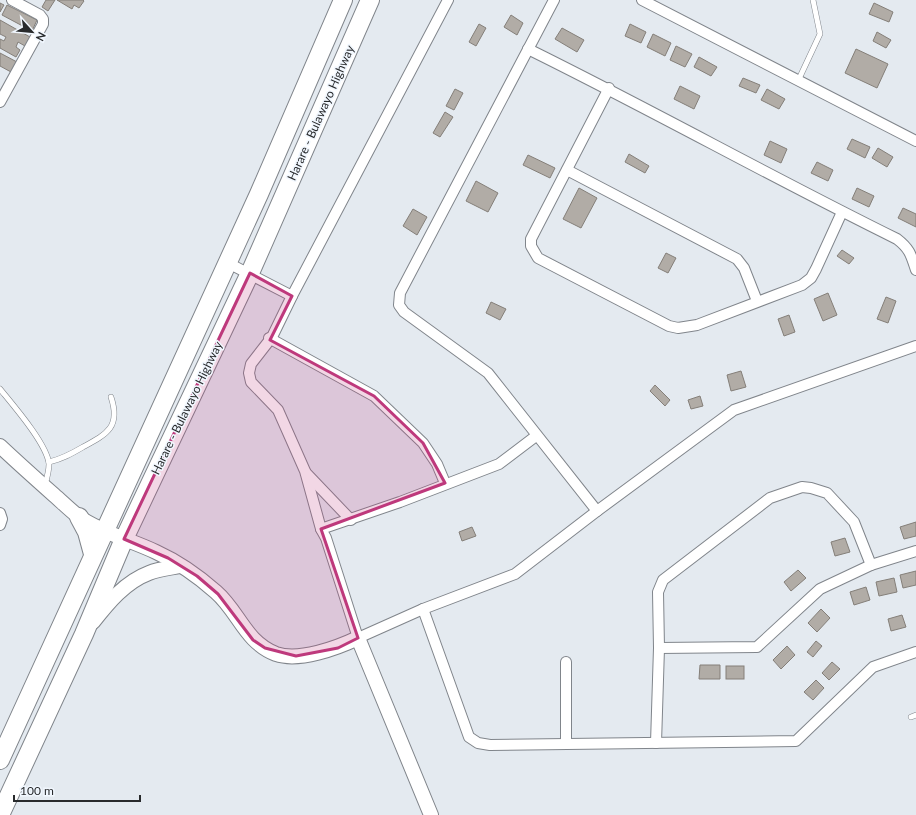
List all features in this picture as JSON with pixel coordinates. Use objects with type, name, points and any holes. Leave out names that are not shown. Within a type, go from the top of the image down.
[{"type":"highway","name":"Harare - Bulawayo Highway","points":[[0,760],[93,554],[228,263],[343,0]]},
{"type":"highway","name":"Harare - Bulawayo Highway","points":[[0,815],[84,634],[124,539],[250,273],[370,0]]},
{"type":"highway","points":[[79,517],[95,518],[105,516],[114,510]]},
{"type":"highway","points":[[79,517],[87,532],[93,554]]},
{"type":"street","points":[[0,102],[43,24],[43,19],[40,15],[12,0]]},
{"type":"street","points":[[431,815],[358,638],[326,538],[321,529],[304,471],[278,410],[251,382],[249,373],[251,364],[269,338],[272,337],[292,296],[448,0]]},
{"type":"street","points":[[554,0],[462,174],[399,298],[399,305],[404,312],[488,373],[518,409],[536,436],[597,511]]},
{"type":"street","points":[[642,0],[916,141]]},
{"type":"street","points":[[528,49],[609,88],[725,152],[897,239],[907,246],[916,270]]},
{"type":"street","points":[[609,88],[568,170],[531,239],[530,246],[538,258],[674,327],[697,325],[802,285],[811,278],[842,212]]},
{"type":"street","points":[[568,170],[737,259],[744,268],[757,301]]},
{"type":"street","points":[[228,263],[292,296]]},
{"type":"street","points":[[269,338],[374,396],[423,443],[437,464],[445,483]]},
{"type":"street","points":[[0,446],[79,517],[104,531],[155,552],[197,576],[218,594],[235,613],[253,640],[278,654],[296,656],[338,648],[423,609],[514,574],[734,410],[916,346]]},
{"type":"street","points":[[321,529],[351,520],[445,483],[499,464],[536,436]]},
{"type":"street","points":[[304,471],[351,520]]},
{"type":"street","points":[[656,743],[659,648],[658,592],[663,580],[770,498],[802,487],[815,489],[827,494],[854,522],[871,565]]},
{"type":"street","points":[[0,512],[2,519],[0,525]]},
{"type":"street","points":[[659,648],[757,648],[820,589],[871,565],[916,552]]},
{"type":"street","points":[[84,634],[109,602],[134,580],[150,573],[180,566]]},
{"type":"street","points":[[423,609],[469,737],[478,742],[490,745],[566,742],[796,742],[873,667],[916,652]]},
{"type":"street","points":[[566,662],[566,742]]},
{"type":"lane","points":[[798,80],[820,34],[813,0]]},
{"type":"lane","points":[[0,389],[42,446],[49,462],[49,471],[44,486]]},
{"type":"lane","points":[[49,462],[61,460],[100,439],[108,432],[115,410],[111,397]]},
{"type":"highlighted area","points":[[250,273],[292,296],[270,340],[374,396],[423,443],[445,483],[321,529],[358,638],[338,648],[296,656],[265,648],[253,640],[218,594],[197,576],[168,558],[124,539]]},
{"type":"building","points":[[46,0],[55,0],[48,11],[42,7]]},
{"type":"building","points":[[57,0],[84,1],[79,8],[74,5],[72,9]]},
{"type":"building","points":[[0,3],[4,5],[0,12]]},
{"type":"building","points":[[874,3],[893,12],[889,22],[869,14]]},
{"type":"building","points":[[7,5],[37,20],[32,31],[2,15]]},
{"type":"building","points":[[511,15],[523,23],[517,35],[504,27]]},
{"type":"building","points":[[0,20],[30,37],[25,46],[18,42],[16,47],[20,50],[16,57],[0,48],[0,39],[4,41],[6,37],[0,34]]},
{"type":"building","points":[[479,24],[486,28],[476,46],[469,42]]},
{"type":"building","points":[[630,24],[646,32],[641,43],[625,36]]},
{"type":"building","points":[[562,28],[584,40],[577,52],[555,39]]},
{"type":"building","points":[[877,32],[891,40],[886,48],[873,41]]},
{"type":"building","points":[[653,34],[671,43],[665,56],[647,47]]},
{"type":"building","points":[[676,46],[692,54],[685,67],[670,60]]},
{"type":"building","points":[[856,49],[888,64],[877,88],[845,73]]},
{"type":"building","points":[[0,53],[17,62],[11,72],[0,66]]},
{"type":"building","points":[[699,57],[717,67],[711,76],[694,67]]},
{"type":"building","points":[[743,78],[760,85],[756,93],[739,86]]},
{"type":"building","points":[[680,86],[700,96],[694,109],[674,99]]},
{"type":"building","points":[[455,89],[463,93],[454,110],[446,106]]},
{"type":"building","points":[[767,89],[785,99],[779,109],[761,100]]},
{"type":"building","points":[[445,112],[453,117],[440,137],[433,133]]},
{"type":"building","points":[[852,139],[870,147],[865,158],[847,149]]},
{"type":"building","points":[[770,141],[787,149],[781,163],[764,155]]},
{"type":"building","points":[[878,148],[893,157],[887,167],[872,158]]},
{"type":"building","points":[[629,154],[649,166],[645,173],[625,162]]},
{"type":"building","points":[[528,155],[555,168],[550,178],[523,165]]},
{"type":"building","points":[[817,162],[833,170],[828,181],[811,173]]},
{"type":"building","points":[[476,181],[498,193],[488,212],[466,201]]},
{"type":"building","points":[[579,188],[597,198],[581,228],[563,219]]},
{"type":"building","points":[[857,188],[874,196],[869,207],[852,199]]},
{"type":"building","points":[[903,208],[916,214],[916,227],[898,218]]},
{"type":"building","points":[[413,209],[427,217],[417,235],[403,226]]},
{"type":"building","points":[[842,250],[854,258],[849,264],[837,256]]},
{"type":"building","points":[[666,253],[676,258],[668,273],[658,268]]},
{"type":"building","points":[[828,293],[837,315],[823,321],[814,299]]},
{"type":"building","points":[[886,297],[896,301],[888,323],[877,319]]},
{"type":"building","points":[[491,302],[506,309],[500,320],[486,313]]},
{"type":"building","points":[[789,315],[795,332],[784,336],[778,319]]},
{"type":"building","points":[[741,371],[746,387],[731,391],[727,375]]},
{"type":"building","points":[[655,385],[670,400],[665,406],[650,391]]},
{"type":"building","points":[[700,396],[703,406],[691,409],[688,400]]},
{"type":"building","points":[[916,522],[916,536],[904,539],[900,527]]},
{"type":"building","points":[[472,527],[476,536],[462,541],[459,532]]},
{"type":"building","points":[[845,538],[850,552],[835,556],[831,542]]},
{"type":"building","points":[[798,570],[806,578],[791,591],[784,582]]},
{"type":"building","points":[[916,571],[916,585],[903,588],[900,575]]},
{"type":"building","points":[[894,578],[897,592],[879,596],[876,582]]},
{"type":"building","points":[[866,587],[870,600],[854,605],[850,592]]},
{"type":"building","points":[[821,609],[830,618],[817,632],[808,623]]},
{"type":"building","points":[[902,615],[906,627],[891,631],[888,619]]},
{"type":"building","points":[[816,641],[822,646],[813,657],[807,652]]},
{"type":"building","points":[[787,646],[795,655],[781,669],[773,660]]},
{"type":"building","points":[[832,662],[840,669],[829,680],[822,673]]},
{"type":"building","points":[[700,665],[720,665],[720,679],[699,679]]},
{"type":"building","points":[[726,666],[744,666],[744,679],[726,679]]},
{"type":"building","points":[[816,680],[824,688],[813,700],[804,692]]}]
